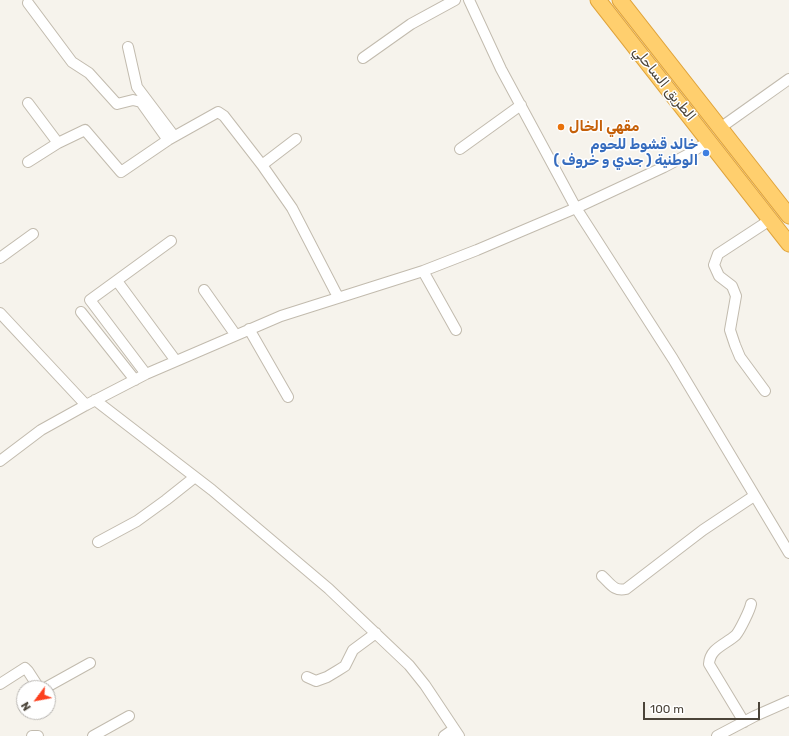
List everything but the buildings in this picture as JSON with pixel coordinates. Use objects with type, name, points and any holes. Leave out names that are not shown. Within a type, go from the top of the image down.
[{"type":"highway","name":"الطريق الساحلي","points":[[598,0],[789,244]]},
{"type":"highway","name":"الطريق الساحلي","points":[[620,0],[789,216]]},
{"type":"street","points":[[363,58],[411,24],[455,0]]},
{"type":"street","points":[[469,0],[501,69],[576,208],[673,359],[789,553]]},
{"type":"street","points":[[28,3],[72,62],[89,73],[117,104],[133,100],[141,102],[171,138]]},
{"type":"street","points":[[128,47],[137,87],[171,138]]},
{"type":"street","points":[[720,128],[789,79]]},
{"type":"street","points":[[28,103],[58,143]]},
{"type":"street","points":[[460,150],[521,106]]},
{"type":"street","points":[[28,162],[58,143],[86,130],[121,172],[171,138],[218,112],[224,116],[262,165],[292,208],[338,297]]},
{"type":"street","points":[[262,165],[296,139]]},
{"type":"street","points":[[0,460],[41,430],[146,374],[235,334],[281,316],[423,271],[576,208],[688,155],[709,141]]},
{"type":"street","points":[[765,391],[740,357],[735,345],[730,330],[736,296],[732,286],[719,276],[714,265],[718,254],[770,220]]},
{"type":"street","points":[[0,258],[33,234]]},
{"type":"street","points":[[146,374],[90,299],[171,241]]},
{"type":"street","points":[[423,271],[456,330]]},
{"type":"street","points":[[117,281],[176,361]]},
{"type":"street","points":[[204,290],[235,334]]},
{"type":"street","points":[[81,312],[135,380]]},
{"type":"street","points":[[0,313],[86,405]]},
{"type":"street","points":[[249,329],[288,397]]},
{"type":"street","points":[[95,400],[250,521],[324,584],[376,633],[409,665],[425,685],[457,733],[444,736]]},
{"type":"street","points":[[98,542],[137,521],[195,477]]},
{"type":"street","points":[[602,576],[615,589],[626,589],[690,540],[754,496]]},
{"type":"street","points":[[744,722],[709,664],[710,657],[713,652],[737,633],[749,613],[751,604]]},
{"type":"street","points":[[307,677],[316,681],[327,678],[345,666],[353,650],[376,633]]},
{"type":"street","points":[[56,682],[90,663]]},
{"type":"street","points":[[0,684],[25,668],[34,680]]},
{"type":"street","points":[[717,736],[789,701]]},
{"type":"street","points":[[93,736],[129,716]]},
{"type":"street","points":[[32,736],[38,736]]},
{"type":"place","name":"مقهي الخال","points":[[561,127]]},
{"type":"place","name":"خالد قشوط للحوم الوطنية ( جدي و خروف )","points":[[706,153]]}]
